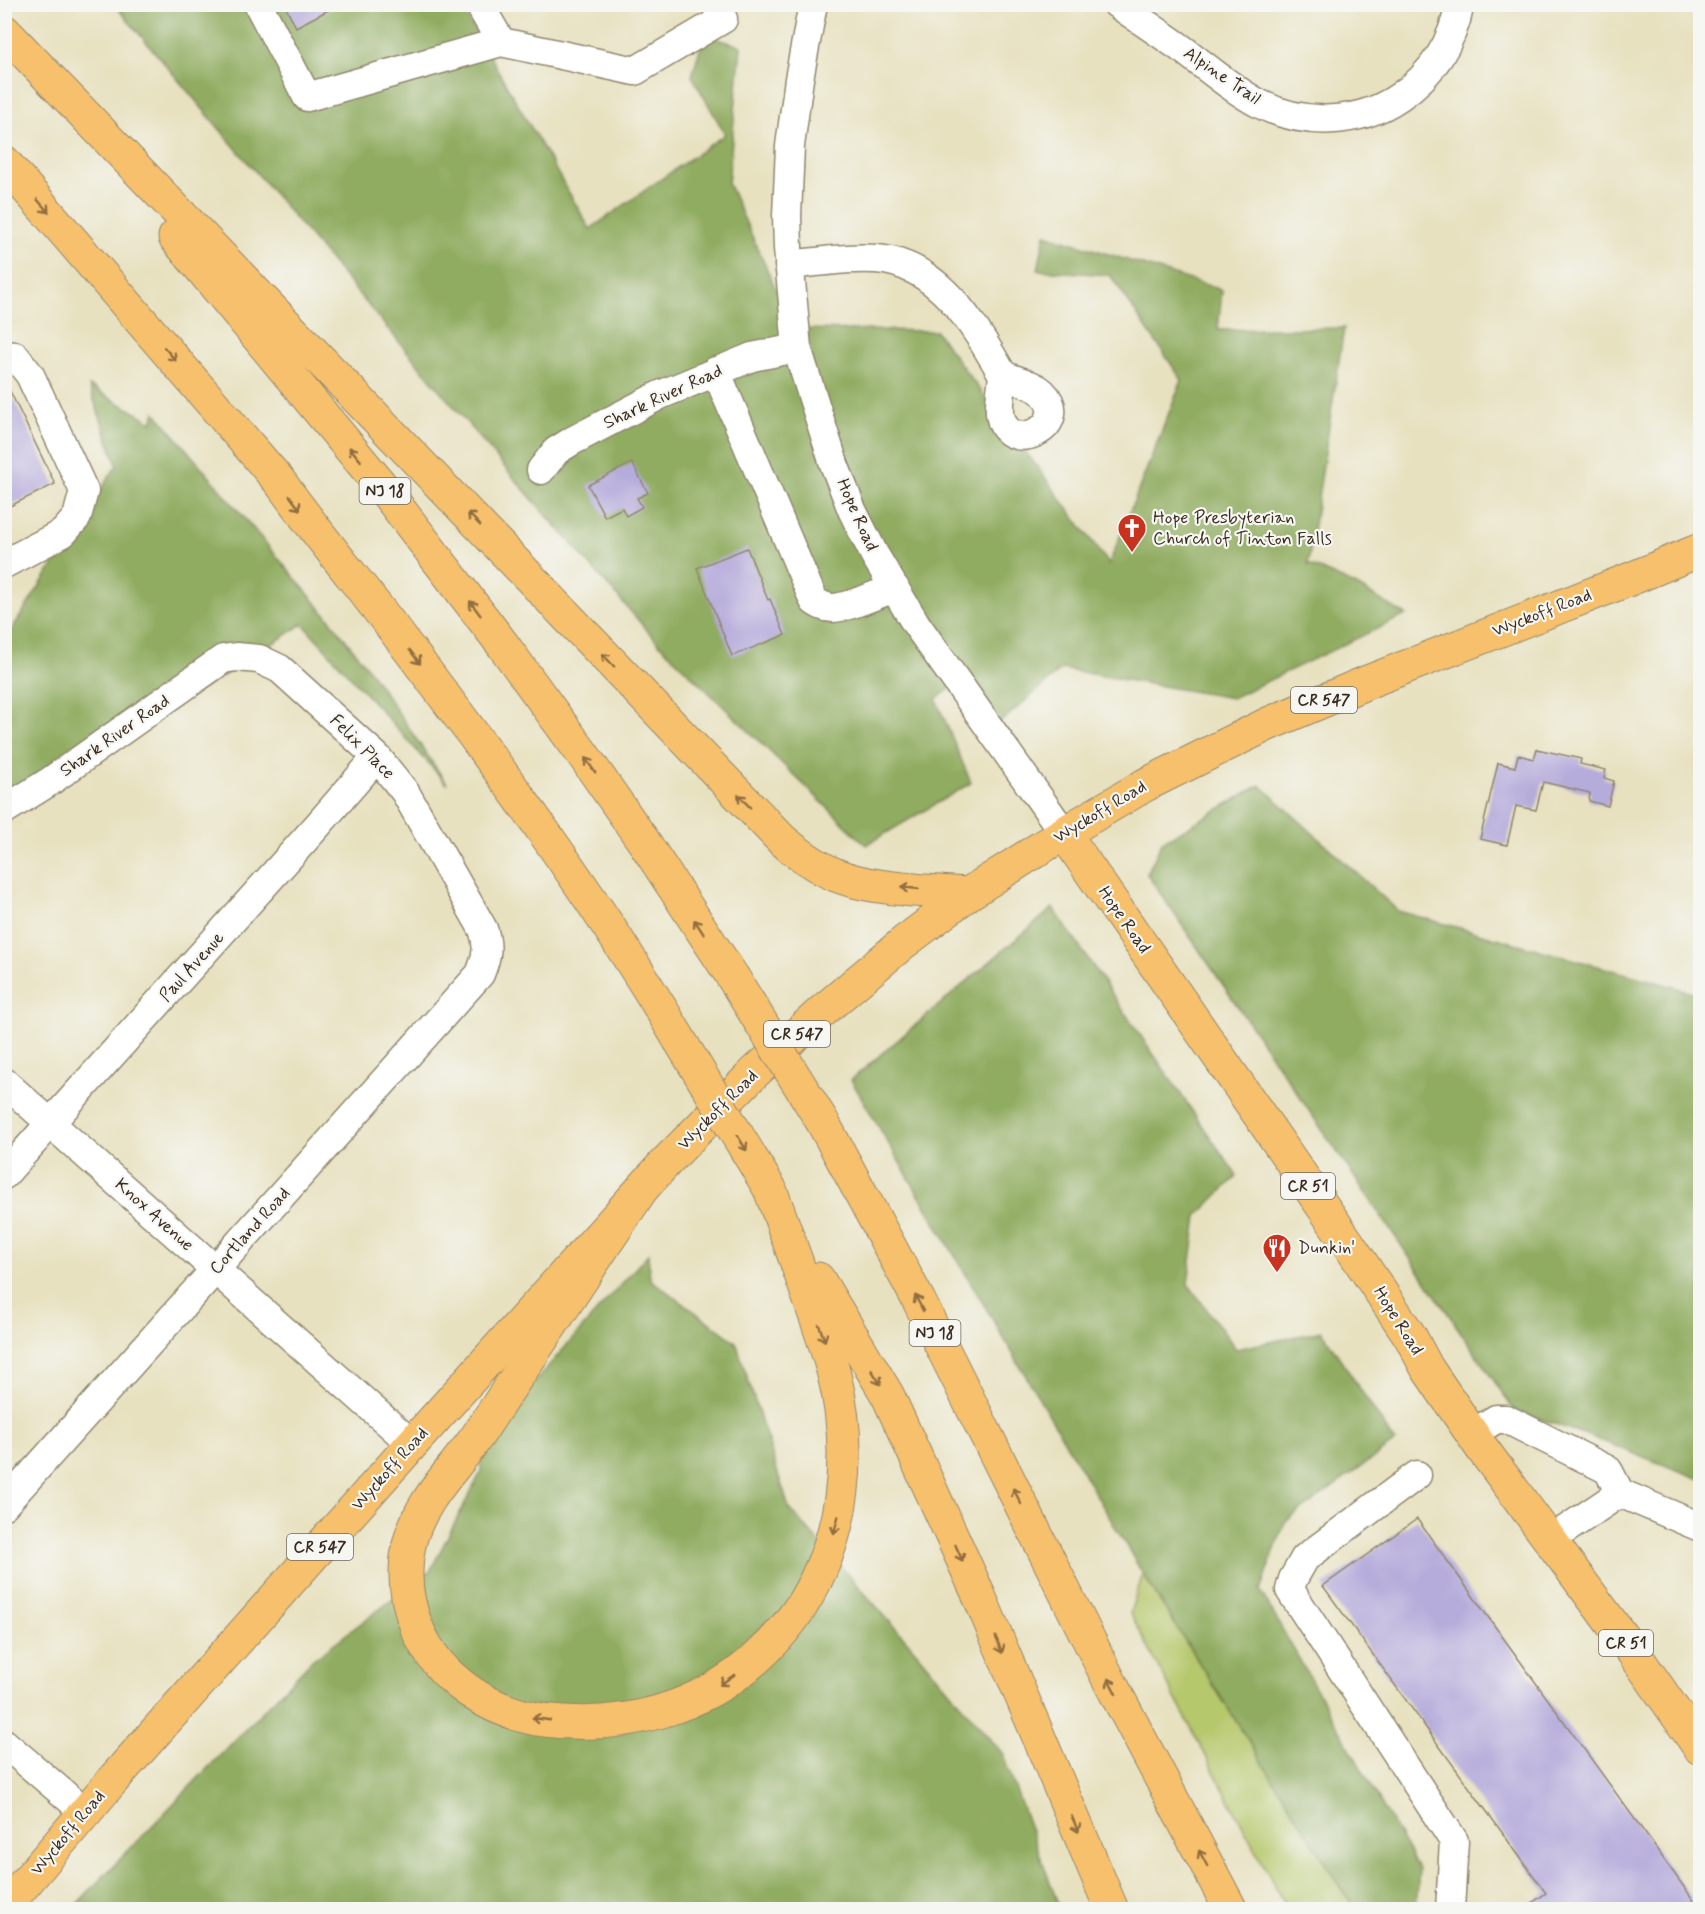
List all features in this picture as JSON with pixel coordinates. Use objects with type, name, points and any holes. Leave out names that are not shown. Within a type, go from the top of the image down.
[{"type":"main road","points":[[4,32],[782,840],[829,872],[844,878],[865,884],[968,894]]},
{"type":"main road","name":"NJ 18","points":[[4,32],[379,483],[503,645],[584,756],[732,976],[822,1121],[919,1301],[1112,1686],[1231,1910]]},
{"type":"main road","points":[[4,162],[280,483],[490,756],[583,890],[658,1005],[888,1396],[977,1591],[1112,1910]]},
{"type":"main road","name":"Wyckoff Road","points":[[4,1908],[111,1782],[641,1190],[753,1074],[826,1008],[903,944],[968,894],[1064,833],[1145,785],[1268,724],[1370,681],[1701,550]]},
{"type":"main road","name":"Hope Road","points":[[1064,833],[1348,1243],[1410,1336],[1427,1368],[1472,1434],[1701,1748]]},
{"type":"main road","points":[[641,1190],[477,1436],[428,1500],[409,1543],[406,1566],[407,1591],[412,1615],[428,1650],[453,1679],[473,1694],[498,1708],[532,1718],[568,1723],[615,1722],[649,1716],[685,1704],[719,1686],[763,1652],[778,1637],[801,1606],[817,1578],[839,1513],[843,1481],[844,1449],[839,1389],[830,1356],[775,1204]]},
{"type":"street","points":[[258,4],[307,97],[501,42],[634,71],[723,19],[716,4]]},
{"type":"street","points":[[479,4],[501,42]]},
{"type":"street","name":"Hope Road","points":[[813,4],[799,79],[790,146],[787,216],[797,348],[834,464],[874,554],[923,633],[1064,833]]},
{"type":"street","name":"Alpine Trail","points":[[1117,4],[1240,92],[1284,113],[1312,119],[1340,119],[1358,116],[1391,103],[1412,89],[1434,66],[1448,45],[1460,4]]},
{"type":"street","points":[[789,265],[861,258],[878,259],[897,262],[920,273],[938,285],[980,335],[1004,375]]},
{"type":"street","name":"Shark River Road","points":[[540,470],[556,451],[572,441],[660,395],[753,357],[797,348]]},
{"type":"street","points":[[4,355],[15,356],[30,375],[84,491],[77,516],[63,533],[4,564]]},
{"type":"street","points":[[716,371],[814,601],[832,608],[895,588]]},
{"type":"street","name":"Felix Place","points":[[223,659],[236,657],[259,659],[280,669],[377,757],[405,792],[478,919],[487,939],[488,953]]},
{"type":"street","name":"Shark River Road","points":[[4,810],[49,782],[223,659]]},
{"type":"street","name":"Paul Avenue","points":[[4,1175],[187,973],[377,757]]},
{"type":"street","name":"Cortland Road","points":[[4,1504],[480,974],[488,953]]},
{"type":"street","name":"Knox Avenue","points":[[4,1082],[412,1444]]},
{"type":"street","points":[[1472,1434],[1496,1419],[1506,1419],[1608,1470],[1620,1493],[1701,1527]]},
{"type":"street","points":[[1418,1475],[1305,1558],[1293,1579],[1290,1590],[1454,1841],[1450,1910]]},
{"type":"street","points":[[1550,1540],[1620,1493]]},
{"type":"street","points":[[4,1743],[86,1813]]},
{"type":"green space","points":[[115,5],[460,5],[590,229],[725,134],[692,76],[704,35],[741,46],[728,183],[794,329],[936,331],[1109,564],[1182,380],[1110,275],[1038,270],[1045,234],[1222,290],[1218,330],[1344,328],[1308,564],[1355,585],[1406,615],[1232,698],[1062,669],[995,727],[959,683],[936,699],[971,783],[866,845],[660,645],[513,477]]},
{"type":"green space","points":[[89,386],[152,422],[155,412],[332,622],[369,670],[447,784],[303,624],[32,799],[5,810],[5,640],[117,465]]},
{"type":"green space","points":[[1260,785],[1398,911],[1700,994],[1700,1479],[1592,1437],[1514,1410],[1147,874],[1162,842]]},
{"type":"green space","points":[[1053,908],[1237,1176],[1197,1216],[1188,1284],[1236,1349],[1322,1331],[1395,1442],[1285,1522],[1260,1590],[1419,1870],[1416,1909],[1355,1909],[1143,1574],[851,1080]]},
{"type":"green space","points":[[648,1254],[650,1279],[736,1342],[789,1508],[1002,1753],[1060,1909],[71,1910],[312,1660],[430,1571],[481,1472],[479,1444]]},
{"type":"green space","points":[[1143,1574],[1355,1909],[1287,1909],[1130,1613]]},
{"type":"building","points":[[284,4],[340,4],[296,27]]},
{"type":"building","points":[[7,385],[55,484],[4,509],[4,386]]},
{"type":"building","points":[[632,463],[648,493],[637,498],[642,507],[626,516],[622,508],[605,517],[588,485]]},
{"type":"building","points":[[747,548],[785,635],[732,656],[697,568]]},
{"type":"building","points":[[1537,749],[1581,759],[1580,764],[1606,770],[1604,778],[1614,781],[1608,806],[1589,801],[1590,793],[1543,782],[1536,810],[1516,806],[1507,845],[1480,839],[1498,763],[1515,767],[1518,755],[1534,759]]},
{"type":"building","points":[[1417,1519],[1700,1910],[1522,1910],[1546,1893],[1323,1586]]},
{"type":"place","name":"Hope Presbyterian Church of Tinton Falls","points":[[1132,554]]},
{"type":"place","name":"Dunkin'","points":[[1277,1274]]}]
